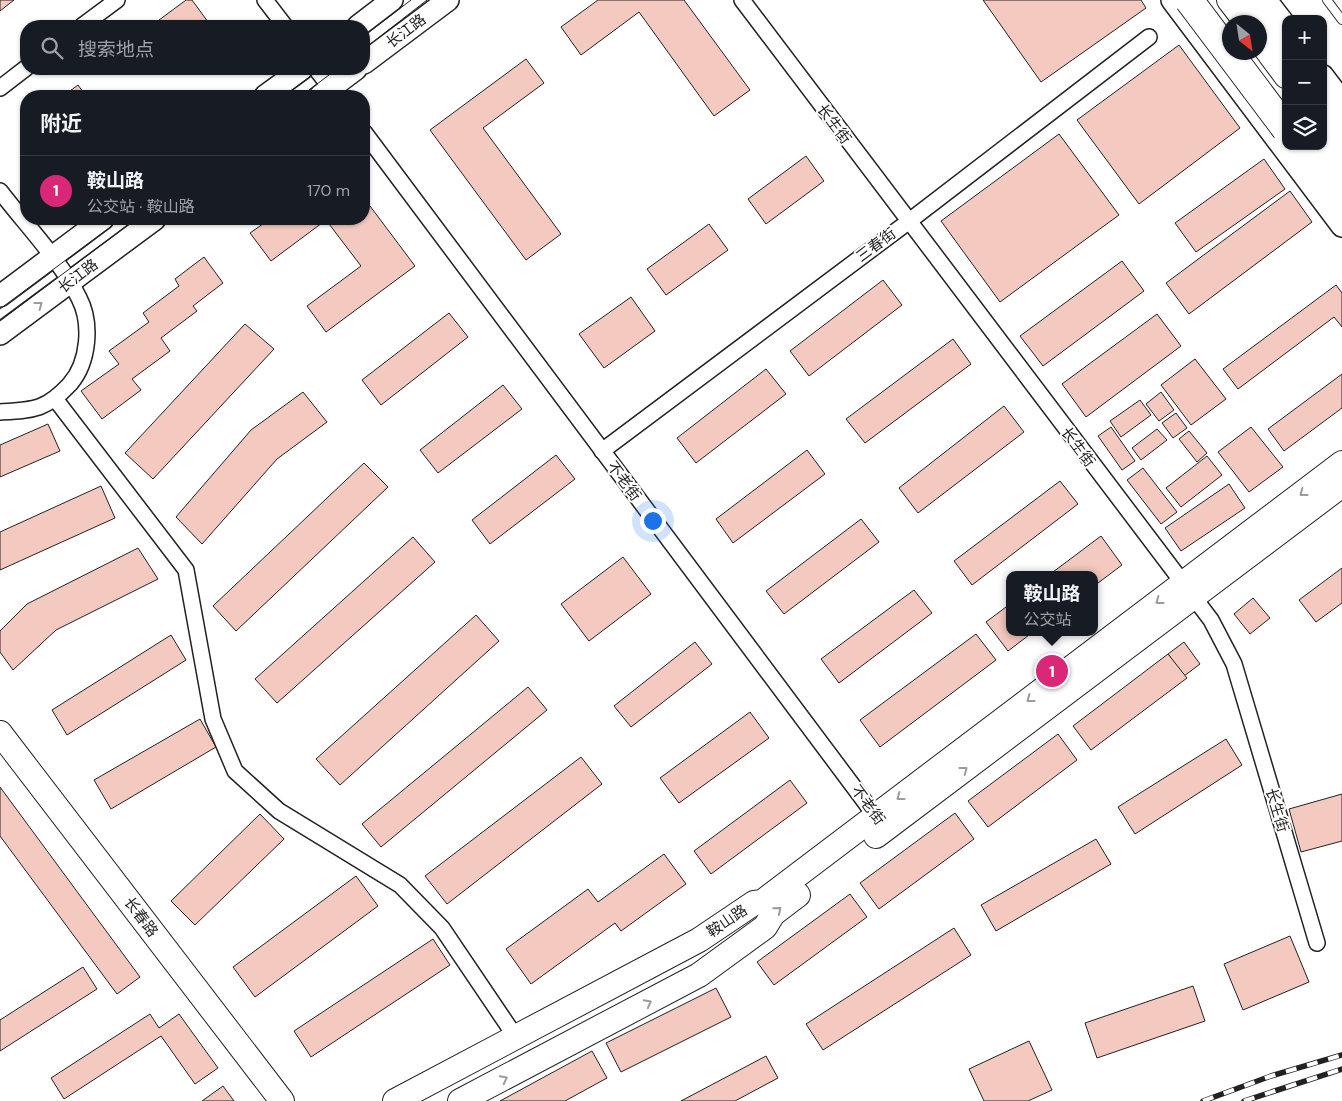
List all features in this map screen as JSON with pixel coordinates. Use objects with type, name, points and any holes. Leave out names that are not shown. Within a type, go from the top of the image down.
[{"type":"highway","points":[[1189,0],[1282,124]]},
{"type":"highway","points":[[1222,2],[1282,48]]},
{"type":"highway","points":[[1326,105],[1342,126]]},
{"type":"highway","points":[[1301,150],[1342,204]]},
{"type":"main road","points":[[366,20],[392,0]]},
{"type":"main road","name":"长江路","points":[[370,58],[448,0]]},
{"type":"main road","points":[[1172,0],[1342,226]]},
{"type":"main road","points":[[1266,0],[1282,21]]},
{"type":"main road","points":[[1206,46],[1222,2]]},
{"type":"main road","points":[[1222,2],[1238,15]]},
{"type":"main road","points":[[1222,2],[1226,15]]},
{"type":"main road","points":[[1267,50],[1282,71]]},
{"type":"main road","points":[[1252,60],[1285,105]]},
{"type":"main road","points":[[273,90],[294,75]]},
{"type":"main road","points":[[333,90],[350,75]]},
{"type":"main road","points":[[1327,81],[1342,101]]},
{"type":"main road","points":[[1327,131],[1342,150]]},
{"type":"main road","points":[[1319,150],[1342,181]]},
{"type":"main road","name":"长江路","points":[[0,296],[95,225]]},
{"type":"main road","name":"长江路","points":[[0,334],[147,225]]},
{"type":"main road","name":"鞍山路","points":[[395,1101],[699,940],[754,903],[762,902],[881,822],[1188,591],[1342,464]]},
{"type":"main road","name":"鞍山路","points":[[1188,591],[1342,486]]},
{"type":"main road","name":"长春路","points":[[0,733],[282,1101]]},
{"type":"main road","name":"鞍山路","points":[[460,1101],[699,976],[765,928],[773,914],[881,822]]},
{"type":"street","points":[[90,20],[117,0]]},
{"type":"street","points":[[265,0],[280,20]]},
{"type":"street","name":"长生街","points":[[742,0],[908,222],[1211,620],[1234,664],[1317,943]]},
{"type":"street","name":"三春街","points":[[602,451],[908,222],[1149,37]]},
{"type":"street","points":[[0,88],[20,73]]},
{"type":"street","points":[[319,75],[327,90]]},
{"type":"street","name":"不老街","points":[[370,140],[881,822]]},
{"type":"street","points":[[0,191],[20,216]]},
{"type":"street","points":[[0,412],[32,411],[56,400],[78,374],[86,351],[84,315],[80,300],[70,282],[27,225]]},
{"type":"street","points":[[56,400],[186,570],[213,719],[235,771],[278,811],[400,885],[442,928],[517,1038]]},
{"type":"lane","points":[[1327,0],[1342,20]]},
{"type":"building","points":[[0,0],[14,0],[0,11]]},
{"type":"building","points":[[186,0],[192,0],[207,20],[159,20]]},
{"type":"building","points":[[598,0],[684,0],[750,90],[714,116],[639,12],[581,55],[561,27]]},
{"type":"building","points":[[983,0],[1141,0],[1146,8],[1041,82]]},
{"type":"building","points":[[1179,45],[1240,128],[1139,204],[1077,120]]},
{"type":"building","points":[[526,59],[544,83],[483,128],[561,234],[526,260],[430,130]]},
{"type":"building","points":[[78,85],[82,90],[71,90]]},
{"type":"building","points":[[1059,134],[1119,215],[1000,302],[941,221]]},
{"type":"building","points":[[806,156],[824,181],[766,224],[748,199]]},
{"type":"building","points":[[1264,159],[1285,189],[1196,252],[1175,223]]},
{"type":"building","points":[[1290,191],[1312,222],[1189,314],[1166,283]]},
{"type":"building","points":[[370,206],[415,266],[326,332],[307,306],[361,266],[330,225],[370,225]]},
{"type":"building","points":[[709,224],[728,250],[666,295],[647,269]]},
{"type":"building","points":[[261,225],[319,225],[271,261],[250,233]]},
{"type":"building","points":[[204,257],[223,283],[193,306],[197,311],[161,338],[170,351],[132,379],[141,390],[102,419],[81,391],[119,364],[109,351],[149,322],[143,313],[179,286],[175,279]]},
{"type":"building","points":[[1122,261],[1144,291],[1043,366],[1020,336]]},
{"type":"building","points":[[883,280],[902,305],[809,376],[790,351]]},
{"type":"building","points":[[1336,285],[1342,293],[1342,327],[1334,317],[1238,389],[1223,369]]},
{"type":"building","points":[[631,297],[655,331],[604,368],[579,334]]},
{"type":"building","points":[[449,313],[468,337],[381,405],[362,380]]},
{"type":"building","points":[[1157,314],[1181,346],[1086,417],[1062,384]]},
{"type":"building","points":[[245,324],[274,349],[153,479],[125,453]]},
{"type":"building","points":[[953,339],[971,364],[865,443],[846,419]]},
{"type":"building","points":[[1195,359],[1226,399],[1191,425],[1161,385]]},
{"type":"building","points":[[766,369],[786,394],[696,463],[677,438]]},
{"type":"building","points":[[1342,374],[1342,408],[1284,451],[1268,429]]},
{"type":"building","points":[[503,385],[522,409],[438,473],[420,450]]},
{"type":"building","points":[[303,392],[327,422],[277,459],[202,544],[176,517],[251,430]]},
{"type":"building","points":[[1161,392],[1174,410],[1159,421],[1146,404]]},
{"type":"building","points":[[1140,400],[1151,415],[1121,437],[1110,421]]},
{"type":"building","points":[[1004,406],[1024,432],[918,513],[899,488]]},
{"type":"building","points":[[1176,413],[1187,428],[1173,438],[1162,423]]},
{"type":"building","points":[[48,424],[60,451],[0,477],[0,445]]},
{"type":"building","points":[[1111,427],[1135,461],[1122,470],[1098,436]]},
{"type":"building","points":[[1251,427],[1283,467],[1249,492],[1218,452]]},
{"type":"building","points":[[1157,429],[1167,440],[1141,460],[1132,448]]},
{"type":"building","points":[[1189,431],[1207,453],[1197,462],[1179,439]]},
{"type":"building","points":[[807,450],[825,474],[733,543],[716,519]]},
{"type":"building","points":[[556,455],[575,479],[490,544],[472,520]]},
{"type":"building","points":[[1207,456],[1222,475],[1181,507],[1166,488]]},
{"type":"building","points":[[364,463],[388,487],[236,631],[213,606]]},
{"type":"building","points":[[1143,468],[1177,512],[1161,524],[1127,480]]},
{"type":"building","points":[[1060,481],[1078,504],[972,585],[954,561]]},
{"type":"building","points":[[1229,484],[1245,508],[1181,551],[1165,528]]},
{"type":"building","points":[[101,486],[115,518],[0,570],[0,532]]},
{"type":"building","points":[[861,519],[879,542],[784,614],[766,591]]},
{"type":"building","points":[[1101,536],[1122,565],[1098,583],[1098,571],[1054,571]]},
{"type":"building","points":[[413,537],[435,562],[277,703],[255,679]]},
{"type":"building","points":[[138,548],[158,579],[56,630],[13,670],[0,652],[0,631],[27,604]]},
{"type":"building","points":[[623,557],[651,594],[589,641],[561,604]]},
{"type":"building","points":[[1342,568],[1342,603],[1316,622],[1299,600]]},
{"type":"building","points":[[914,590],[932,613],[839,683],[821,659]]},
{"type":"building","points":[[1253,598],[1270,618],[1250,634],[1234,614]]},
{"type":"building","points":[[1006,607],[1006,636],[1028,636],[1008,651],[986,622]]},
{"type":"building","points":[[476,615],[499,641],[340,785],[316,759]]},
{"type":"building","points":[[976,634],[996,660],[880,747],[860,720]]},
{"type":"building","points":[[171,635],[186,660],[67,735],[52,710]]},
{"type":"building","points":[[695,642],[712,664],[631,727],[614,706]]},
{"type":"building","points":[[1184,642],[1200,664],[1184,676],[1168,654]]},
{"type":"building","points":[[1168,654],[1187,678],[1091,750],[1073,726]]},
{"type":"building","points":[[528,687],[547,710],[381,847],[362,824]]},
{"type":"building","points":[[750,712],[769,738],[679,803],[660,778]]},
{"type":"building","points":[[200,719],[216,747],[111,809],[94,780]]},
{"type":"building","points":[[1058,734],[1077,760],[988,827],[968,801]]},
{"type":"building","points":[[1226,739],[1242,765],[1135,834],[1118,807]]},
{"type":"building","points":[[581,757],[602,784],[447,904],[425,876]]},
{"type":"building","points":[[790,780],[807,803],[711,874],[694,851]]},
{"type":"building","points":[[0,787],[140,977],[117,994],[0,836]]},
{"type":"building","points":[[1342,794],[1342,841],[1301,852],[1289,809]]},
{"type":"building","points":[[955,813],[974,839],[879,909],[860,883]]},
{"type":"building","points":[[260,814],[284,839],[195,925],[171,901]]},
{"type":"building","points":[[1096,839],[1111,864],[996,931],[981,905]]},
{"type":"building","points":[[664,854],[686,884],[621,931],[615,923],[531,984],[506,949],[588,889],[598,902]]},
{"type":"building","points":[[356,876],[378,906],[255,997],[233,967]]},
{"type":"building","points":[[850,894],[867,917],[774,985],[757,962]]},
{"type":"building","points":[[954,928],[971,955],[823,1050],[806,1024]]},
{"type":"building","points":[[1290,936],[1309,982],[1243,1010],[1224,964]]},
{"type":"building","points":[[433,939],[450,965],[311,1057],[294,1031]]},
{"type":"building","points":[[83,967],[97,989],[0,1051],[0,1020]]},
{"type":"building","points":[[1193,986],[1205,1021],[1097,1058],[1085,1023]]},
{"type":"building","points":[[716,988],[731,1017],[621,1072],[606,1043]]},
{"type":"building","points":[[150,1014],[159,1028],[179,1014],[218,1068],[195,1084],[161,1036],[64,1099],[51,1078]]},
{"type":"building","points":[[1029,1041],[1052,1090],[1028,1101],[984,1101],[969,1069]]},
{"type":"building","points":[[592,1051],[607,1078],[565,1101],[500,1101]]},
{"type":"building","points":[[766,1056],[778,1078],[735,1101],[681,1101]]},
{"type":"building","points":[[223,1086],[234,1101],[202,1101]]},
{"type":"tram line","points":[[370,31],[411,0]]},
{"type":"tram line","points":[[370,44],[427,0]]},
{"type":"tram line","points":[[292,90],[312,75]]},
{"type":"tram line","points":[[309,90],[329,75]]},
{"type":"tram line","points":[[0,309],[113,225]]},
{"type":"tram line","points":[[0,321],[128,225]]},
{"type":"railway","points":[[1203,1101],[1271,1076],[1342,1055]]},
{"type":"railway","points":[[1244,1101],[1342,1069]]},
{"type":"place","name":"鞍山路","points":[[1052,671]]}]
